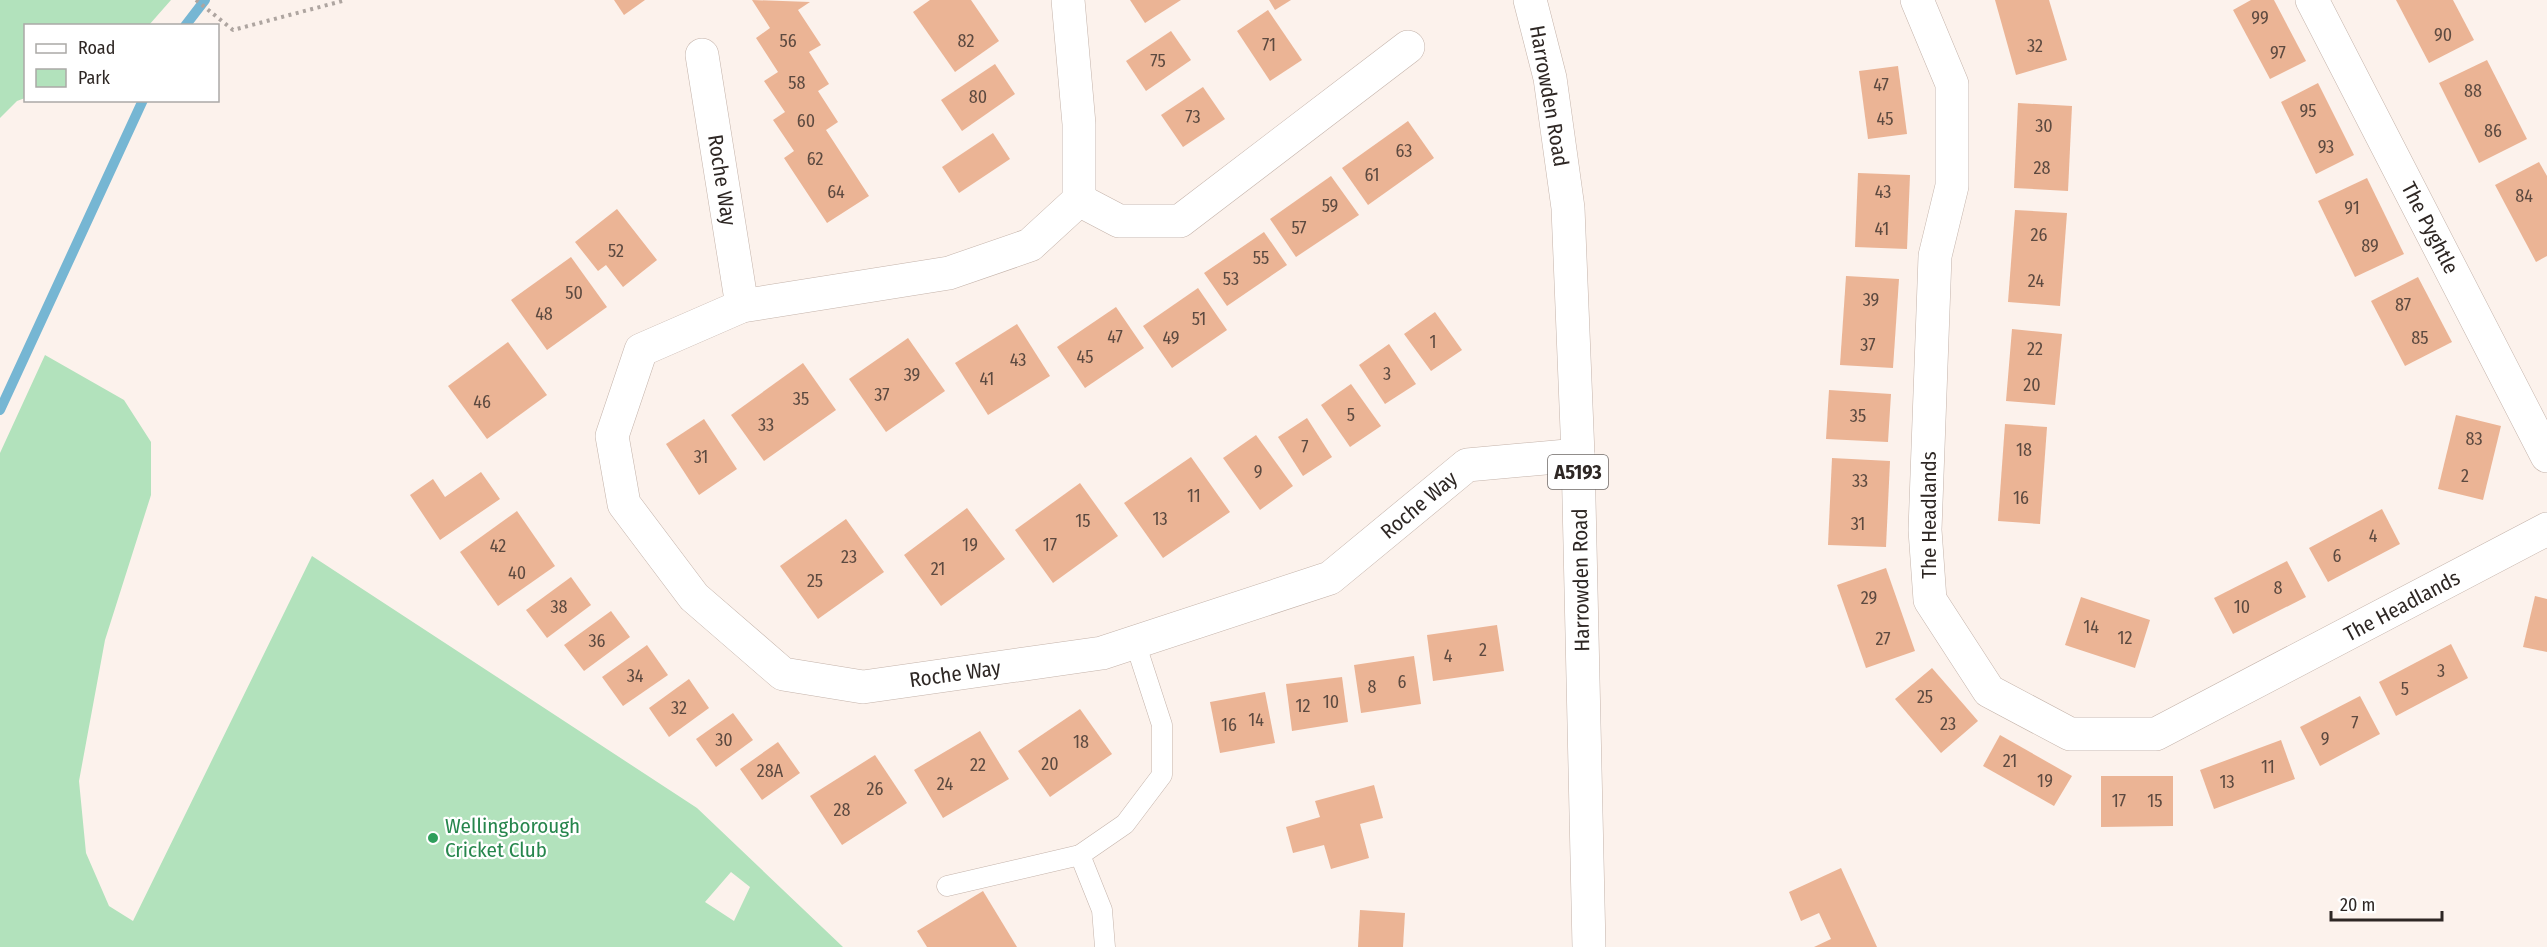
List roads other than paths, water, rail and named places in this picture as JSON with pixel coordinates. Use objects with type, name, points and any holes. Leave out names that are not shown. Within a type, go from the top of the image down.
[{"type":"street","points":[[1068,0],[1079,124],[1079,200],[1119,221],[1180,221],[1408,47]]},
{"type":"street","name":"Harrowden Road","points":[[1530,0],[1550,78],[1568,208],[1578,455],[1589,947]]},
{"type":"street","name":"The Headlands","points":[[1917,0],[1952,84],[1952,186],[1935,256],[1925,530],[1930,600],[1989,691],[2070,734],[2156,734],[2547,530]]},
{"type":"street","name":"The Pyghtle","points":[[2312,0],[2547,456]]},
{"type":"street","name":"Roche Way","points":[[702,55],[742,306]]},
{"type":"street","name":"Roche Way","points":[[1079,200],[1030,245],[949,273],[742,306],[641,350],[612,436],[624,504],[694,597],[783,674],[863,687],[1102,653],[1330,578],[1467,465],[1578,455]]},
{"type":"lane","points":[[947,886],[1080,855],[1125,824],[1162,775],[1162,725],[1135,642]]},
{"type":"lane","points":[[1080,855],[1102,910],[1105,947]]},
{"type":"waterway","points":[[187,24],[205,0]]},
{"type":"waterway","points":[[0,410],[142,102]]},
{"type":"place","name":"Wellingborough Cricket Club","points":[[433,838]]}]
